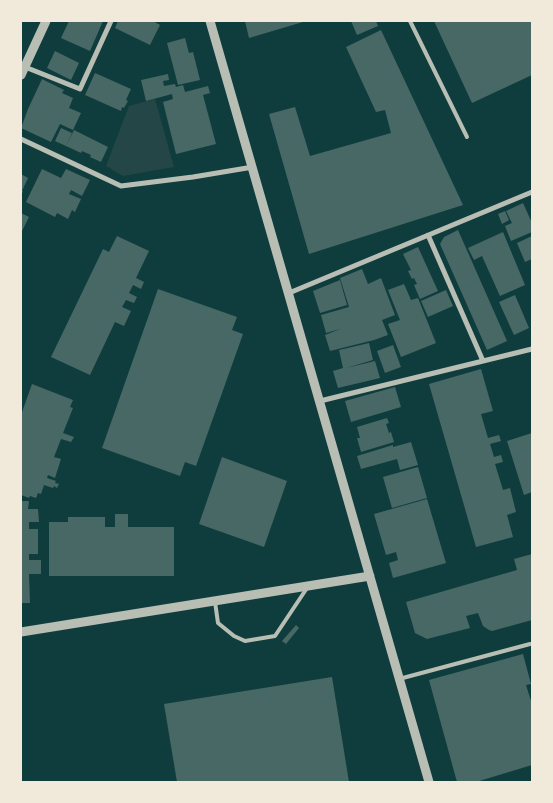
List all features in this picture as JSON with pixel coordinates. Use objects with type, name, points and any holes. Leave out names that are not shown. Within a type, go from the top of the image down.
[{"type":"street","points":[[46,21],[23,71],[80,89],[111,21]]},
{"type":"street","points":[[210,21],[429,782]]},
{"type":"street","points":[[21,139],[121,186],[253,167]]},
{"type":"street","points":[[288,293],[532,192]]},
{"type":"street","points":[[428,235],[483,361]]},
{"type":"street","points":[[320,401],[532,349]]},
{"type":"street","points":[[21,632],[370,576]]},
{"type":"lane","points":[[410,21],[467,137]]},
{"type":"lane","points":[[215,602],[218,623],[234,636],[245,641],[275,636],[308,586]]},
{"type":"lane","points":[[400,679],[530,644]]},
{"type":"shaded area","points":[[155,99],[174,167],[123,176],[106,166],[129,106]]},
{"type":"building","points":[[69,21],[103,21],[90,51],[61,38]]},
{"type":"building","points":[[118,21],[153,21],[160,25],[150,45],[115,28]]},
{"type":"building","points":[[245,21],[303,21],[303,22],[249,38]]},
{"type":"building","points":[[351,21],[376,21],[378,26],[357,35]]},
{"type":"building","points":[[434,21],[532,21],[532,75],[472,103]]},
{"type":"building","points":[[381,30],[463,205],[309,254],[269,114],[295,107],[310,156],[391,133],[385,110],[376,112],[346,47]]},
{"type":"building","points":[[185,38],[189,53],[193,52],[200,80],[178,85],[167,43]]},
{"type":"building","points":[[55,51],[79,63],[71,80],[47,68]]},
{"type":"building","points":[[95,73],[131,89],[126,100],[128,101],[121,111],[85,95]]},
{"type":"building","points":[[168,74],[169,80],[163,81],[164,86],[175,84],[176,87],[183,85],[185,92],[208,86],[210,93],[203,95],[216,144],[176,154],[163,102],[173,99],[172,94],[146,101],[141,80]]},
{"type":"building","points":[[42,79],[64,90],[62,93],[73,98],[69,108],[81,113],[73,130],[60,124],[51,142],[21,128]]},
{"type":"building","points":[[61,128],[72,133],[66,146],[55,141]]},
{"type":"building","points":[[74,130],[108,147],[101,162],[90,157],[91,155],[82,151],[81,153],[66,146]]},
{"type":"building","points":[[42,169],[61,178],[66,169],[90,180],[82,196],[71,190],[69,194],[81,199],[75,212],[72,210],[68,219],[57,213],[55,217],[26,202]]},
{"type":"building","points":[[21,174],[28,178],[21,196]]},
{"type":"building","points":[[523,203],[532,223],[532,232],[511,241],[505,226],[512,223],[506,211]]},
{"type":"building","points":[[505,211],[509,220],[502,224],[498,214]]},
{"type":"building","points":[[21,213],[29,217],[21,233]]},
{"type":"building","points":[[458,230],[507,341],[487,350],[440,244],[444,237]]},
{"type":"building","points":[[503,232],[525,285],[500,296],[482,256],[474,260],[468,248]]},
{"type":"building","points":[[117,236],[149,251],[136,278],[144,282],[141,289],[133,285],[129,293],[137,297],[134,303],[126,300],[122,307],[131,311],[124,326],[115,322],[90,375],[51,357],[103,249],[109,252]]},
{"type":"building","points":[[532,236],[532,259],[525,262],[517,243]]},
{"type":"building","points":[[418,247],[438,291],[420,299],[414,285],[417,284],[408,271],[411,270],[403,254]]},
{"type":"building","points":[[362,269],[368,284],[381,278],[395,315],[382,320],[388,335],[330,351],[325,335],[340,329],[326,333],[321,315],[349,307],[340,278]]},
{"type":"building","points":[[340,280],[347,305],[320,313],[313,291]]},
{"type":"building","points":[[404,284],[411,300],[418,298],[436,343],[401,357],[388,324],[400,320],[388,290]]},
{"type":"building","points":[[158,289],[237,317],[232,330],[243,334],[196,466],[185,462],[180,476],[102,448]]},
{"type":"building","points":[[446,290],[453,306],[428,317],[421,301]]},
{"type":"building","points":[[515,295],[529,328],[514,335],[499,302]]},
{"type":"building","points":[[369,343],[373,360],[346,368],[375,361],[380,378],[338,388],[333,371],[343,368],[339,350]]},
{"type":"building","points":[[393,345],[401,367],[385,373],[377,351]]},
{"type":"building","points":[[481,369],[493,411],[481,414],[488,438],[499,435],[501,441],[490,444],[494,457],[501,455],[503,462],[495,464],[503,490],[510,488],[516,512],[507,515],[513,537],[476,547],[429,384]]},
{"type":"building","points":[[32,384],[73,400],[70,407],[73,408],[63,433],[74,437],[71,442],[61,439],[54,457],[61,459],[55,478],[48,475],[47,478],[59,484],[57,488],[44,485],[41,494],[38,493],[36,498],[21,495],[21,415]]},
{"type":"building","points":[[395,387],[401,407],[351,422],[345,401]]},
{"type":"building","points":[[387,418],[389,423],[386,424],[394,442],[361,452],[357,438],[360,438],[357,427]]},
{"type":"building","points":[[532,433],[532,492],[524,495],[507,441]]},
{"type":"building","points":[[411,442],[418,465],[400,470],[397,459],[361,469],[357,456],[393,445],[393,447]]},
{"type":"building","points":[[222,457],[287,481],[264,547],[199,524]]},
{"type":"building","points":[[418,467],[427,498],[392,508],[383,477]]},
{"type":"building","points":[[427,499],[446,563],[393,578],[389,563],[398,560],[396,552],[386,555],[374,514]]},
{"type":"building","points":[[21,501],[29,501],[28,509],[38,509],[39,522],[29,522],[29,529],[38,529],[38,554],[29,554],[29,560],[41,560],[41,574],[29,574],[30,603],[21,603]]},
{"type":"building","points":[[115,514],[128,514],[128,527],[174,527],[174,576],[49,576],[49,522],[68,522],[68,517],[105,517],[105,527],[115,527]]},
{"type":"building","points":[[532,554],[532,620],[492,631],[483,626],[478,613],[466,616],[470,628],[427,639],[415,633],[406,602],[517,570],[514,559]]},
{"type":"building","points":[[296,625],[299,628],[286,644],[282,641]]},
{"type":"building","points":[[523,654],[531,684],[526,685],[532,704],[532,765],[476,782],[457,782],[429,680]]},
{"type":"building","points":[[332,677],[349,782],[177,782],[164,704]]}]
